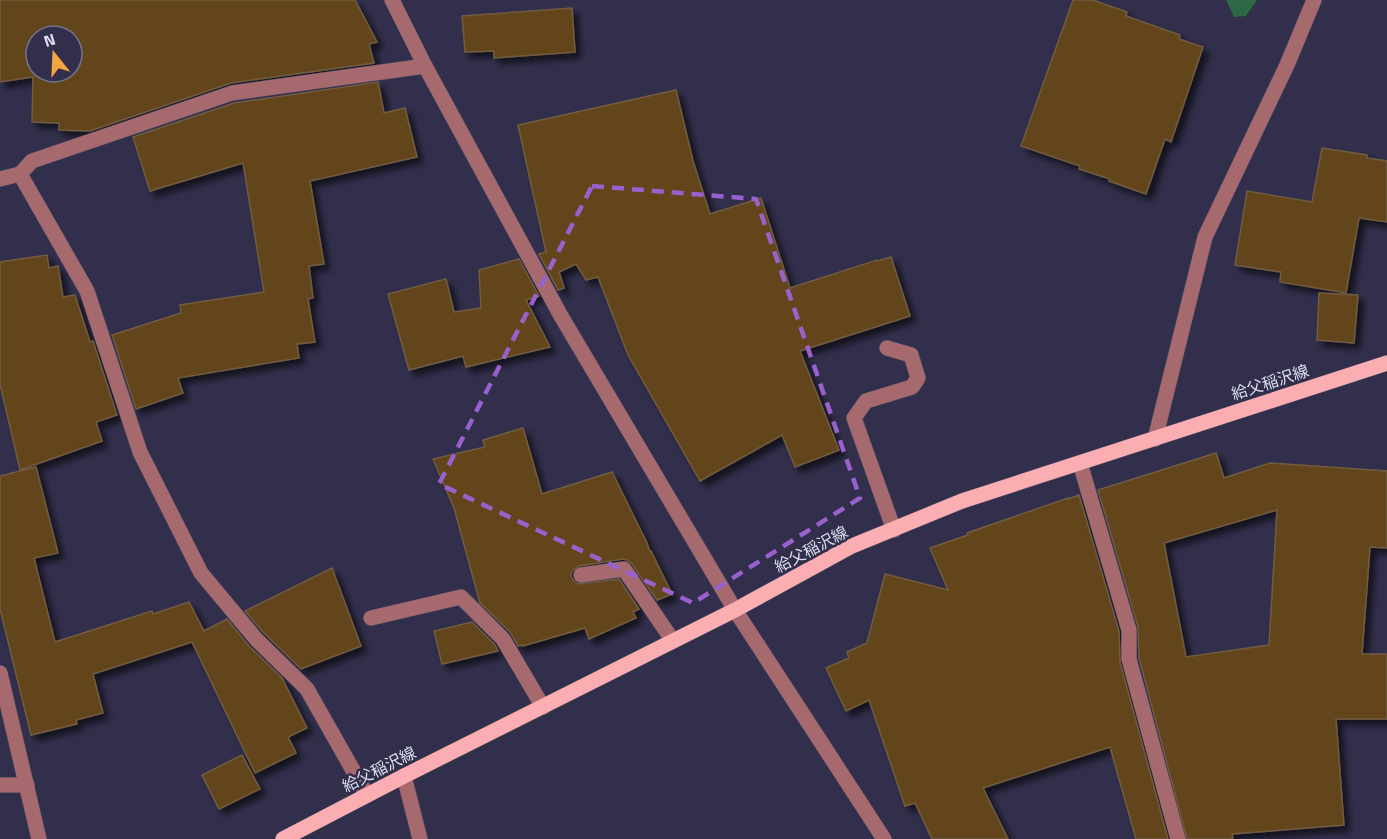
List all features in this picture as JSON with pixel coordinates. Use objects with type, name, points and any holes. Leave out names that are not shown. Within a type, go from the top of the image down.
[{"type":"main road","name":"給父稲沢線","points":[[283,839],[735,610],[852,546],[962,501],[1387,363]]},
{"type":"street","points":[[392,0],[425,66],[561,316],[735,610],[884,839]]},
{"type":"street","points":[[1155,439],[1205,237],[1287,65],[1314,0]]},
{"type":"street","points":[[0,179],[20,174],[32,161],[232,93],[425,66]]},
{"type":"street","points":[[20,174],[87,291],[140,452],[201,573],[256,639],[307,689],[367,795]]},
{"type":"street","points":[[887,348],[911,355],[918,378],[912,387],[866,401],[854,418],[894,530]]},
{"type":"street","points":[[1080,463],[1129,630],[1129,659],[1178,839]]},
{"type":"street","points":[[581,575],[624,569],[673,641]]},
{"type":"street","points":[[371,618],[461,597],[503,639],[543,707]]},
{"type":"street","points":[[0,673],[39,839]]},
{"type":"street","points":[[404,776],[420,839]]},
{"type":"street","points":[[0,785],[27,785]]},
{"type":"highlighted area","points":[[592,186],[756,199],[860,498],[693,603],[439,484]]},
{"type":"green space","points":[[1226,0],[1257,0],[1246,16],[1234,17]]},
{"type":"building","points":[[0,0],[355,0],[377,42],[369,44],[374,63],[231,83],[90,131],[59,130],[59,123],[32,122],[33,84],[84,84],[84,24],[24,24],[24,78],[0,82]]},
{"type":"building","points":[[1073,0],[1093,0],[1127,12],[1126,16],[1180,35],[1179,39],[1203,47],[1171,142],[1165,139],[1146,194],[1079,169],[1080,166],[1021,146]]},
{"type":"building","points":[[572,8],[575,52],[494,58],[494,51],[465,52],[462,16]]},
{"type":"building","points":[[378,82],[384,113],[405,108],[417,157],[310,181],[324,264],[309,266],[313,298],[308,299],[315,342],[297,344],[299,358],[178,378],[183,393],[136,409],[112,335],[181,313],[180,305],[264,292],[243,163],[150,191],[133,137],[234,103]]},
{"type":"building","points":[[676,90],[693,161],[710,214],[761,198],[790,288],[891,257],[910,316],[800,351],[839,450],[795,467],[782,435],[700,481],[628,355],[598,277],[586,280],[576,264],[559,272],[564,288],[558,290],[539,254],[546,252],[518,125]]},
{"type":"building","points":[[1322,148],[1367,155],[1367,158],[1387,161],[1387,222],[1359,218],[1346,293],[1280,282],[1281,272],[1235,265],[1247,191],[1312,202]]},
{"type":"building","points":[[47,255],[49,268],[58,266],[63,297],[75,295],[117,415],[96,422],[102,441],[20,470],[0,384],[0,262]]},
{"type":"building","points":[[519,259],[539,296],[526,300],[550,347],[466,367],[463,356],[409,370],[388,294],[446,279],[454,312],[481,308],[479,270]]},
{"type":"building","points":[[1319,293],[1358,295],[1354,343],[1317,340]]},
{"type":"building","points":[[523,428],[542,494],[612,472],[672,594],[657,600],[627,560],[579,566],[572,571],[571,576],[578,584],[619,579],[639,609],[633,612],[636,618],[589,639],[585,628],[518,646],[510,632],[480,603],[454,508],[433,459],[485,447],[483,440]]},
{"type":"building","points":[[1216,453],[1224,478],[1270,463],[1387,471],[1387,548],[1370,547],[1362,654],[1387,654],[1387,719],[1336,719],[1344,825],[1232,834],[1233,839],[1187,839],[1139,658],[1138,627],[1098,490]],"holes":[[[1277,510],[1269,645],[1186,657],[1164,543]]]},
{"type":"building","points":[[36,467],[58,553],[34,558],[55,642],[152,611],[153,614],[189,602],[204,631],[227,619],[249,646],[282,678],[307,728],[288,737],[296,753],[255,773],[192,642],[93,674],[103,713],[76,720],[77,724],[31,735],[0,609],[0,476]]},
{"type":"building","points":[[1079,495],[1119,631],[1120,662],[1168,839],[1136,839],[1110,747],[983,788],[1008,839],[932,839],[915,803],[905,806],[869,700],[846,711],[826,668],[849,658],[847,652],[867,643],[885,574],[948,590],[930,548]]},
{"type":"building","points":[[332,568],[361,646],[301,669],[245,611]]},
{"type":"building","points":[[472,622],[498,651],[442,664],[434,631]]},
{"type":"building","points":[[242,755],[260,789],[219,809],[202,775]]}]
